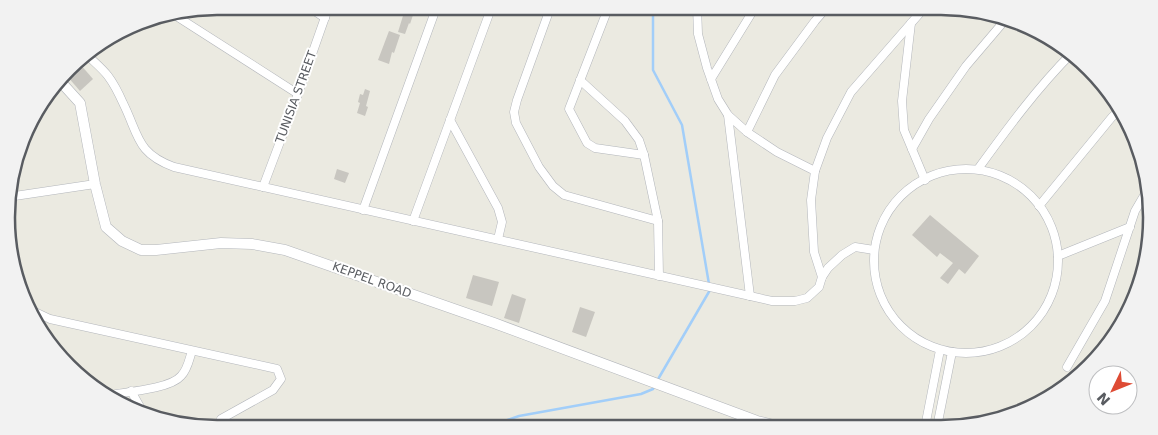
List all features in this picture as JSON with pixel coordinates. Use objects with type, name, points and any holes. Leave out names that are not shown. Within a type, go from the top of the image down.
[{"type":"street","points":[[320,15],[324,18]]},
{"type":"street","name":"TUNISIA STREET","points":[[263,187],[325,15]]},
{"type":"street","points":[[363,210],[434,15]]},
{"type":"street","points":[[413,220],[489,15]]},
{"type":"street","points":[[548,15],[514,112],[516,123],[539,167],[553,186],[564,195],[658,221]]},
{"type":"street","points":[[605,15],[569,109],[587,143],[595,148],[644,155]]},
{"type":"street","points":[[697,15],[698,34],[711,79],[718,99],[728,115],[747,132],[777,152],[815,171]]},
{"type":"street","points":[[711,79],[750,15]]},
{"type":"street","points":[[747,132],[775,76],[820,15]]},
{"type":"street","points":[[822,277],[814,252],[811,200],[815,171],[827,138],[851,92],[918,15]]},
{"type":"street","points":[[180,19],[298,94]]},
{"type":"street","points":[[911,23],[902,101],[904,130],[925,180]]},
{"type":"street","points":[[912,149],[929,119],[966,66],[1001,25]]},
{"type":"street","points":[[91,59],[107,76],[124,104],[138,139],[147,151],[162,162],[174,167],[772,301],[794,301],[807,298],[819,287],[822,277],[828,268],[842,254],[855,247],[874,250]]},
{"type":"street","points":[[978,169],[1053,71],[1066,59]]},
{"type":"street","points":[[580,80],[625,121],[639,140],[658,221],[659,276]]},
{"type":"street","name":"KEPPEL ROAD","points":[[64,85],[80,103],[95,184],[106,227],[122,241],[141,250],[221,243],[252,244],[285,250],[494,323],[754,420]]},
{"type":"street","points":[[1040,206],[1115,114]]},
{"type":"street","points":[[728,115],[750,296]]},
{"type":"street","points":[[450,120],[498,208],[502,222],[498,240]]},
{"type":"street","points":[[978,169],[1007,177],[1035,198],[1055,234],[1058,256],[1054,287],[1044,308],[1030,325],[1000,346],[968,353],[940,350],[916,340],[898,326],[879,296],[874,271],[874,250],[885,219],[904,194],[919,183],[948,171],[978,169]]},
{"type":"street","points":[[16,196],[95,184]]},
{"type":"street","points":[[1067,367],[1105,301],[1135,211],[1142,199]]},
{"type":"street","points":[[1058,256],[1130,227]]},
{"type":"street","points":[[39,314],[50,319],[276,370],[281,379],[273,390],[221,419]]},
{"type":"street","points":[[926,420],[940,350]]},
{"type":"street","points":[[117,394],[166,386],[181,378],[192,351]]},
{"type":"street","points":[[938,420],[952,352]]},
{"type":"street","points":[[933,384],[945,387]]},
{"type":"street","points":[[131,391],[139,404]]},
{"type":"building","points":[[403,15],[413,15],[405,34],[398,32]]},
{"type":"building","points":[[389,31],[400,35],[389,64],[378,60]]},
{"type":"building","points":[[82,67],[93,79],[80,91],[70,79]]},
{"type":"building","points":[[365,89],[370,91],[365,116],[357,113],[360,94],[363,95]]},
{"type":"building","points":[[337,169],[349,173],[345,183],[334,179]]},
{"type":"building","points":[[930,215],[979,256],[965,274],[959,269],[948,284],[940,278],[953,263],[940,253],[937,257],[912,235]]},
{"type":"building","points":[[473,275],[499,282],[492,306],[466,298]]},
{"type":"building","points":[[512,294],[526,299],[519,323],[504,318]]},
{"type":"building","points":[[580,307],[595,312],[586,337],[572,332]]},
{"type":"waterway","points":[[653,15],[653,70],[682,125],[710,290],[657,381]]},
{"type":"waterway","points":[[507,420],[519,416],[641,394],[653,389],[654,386]]}]
